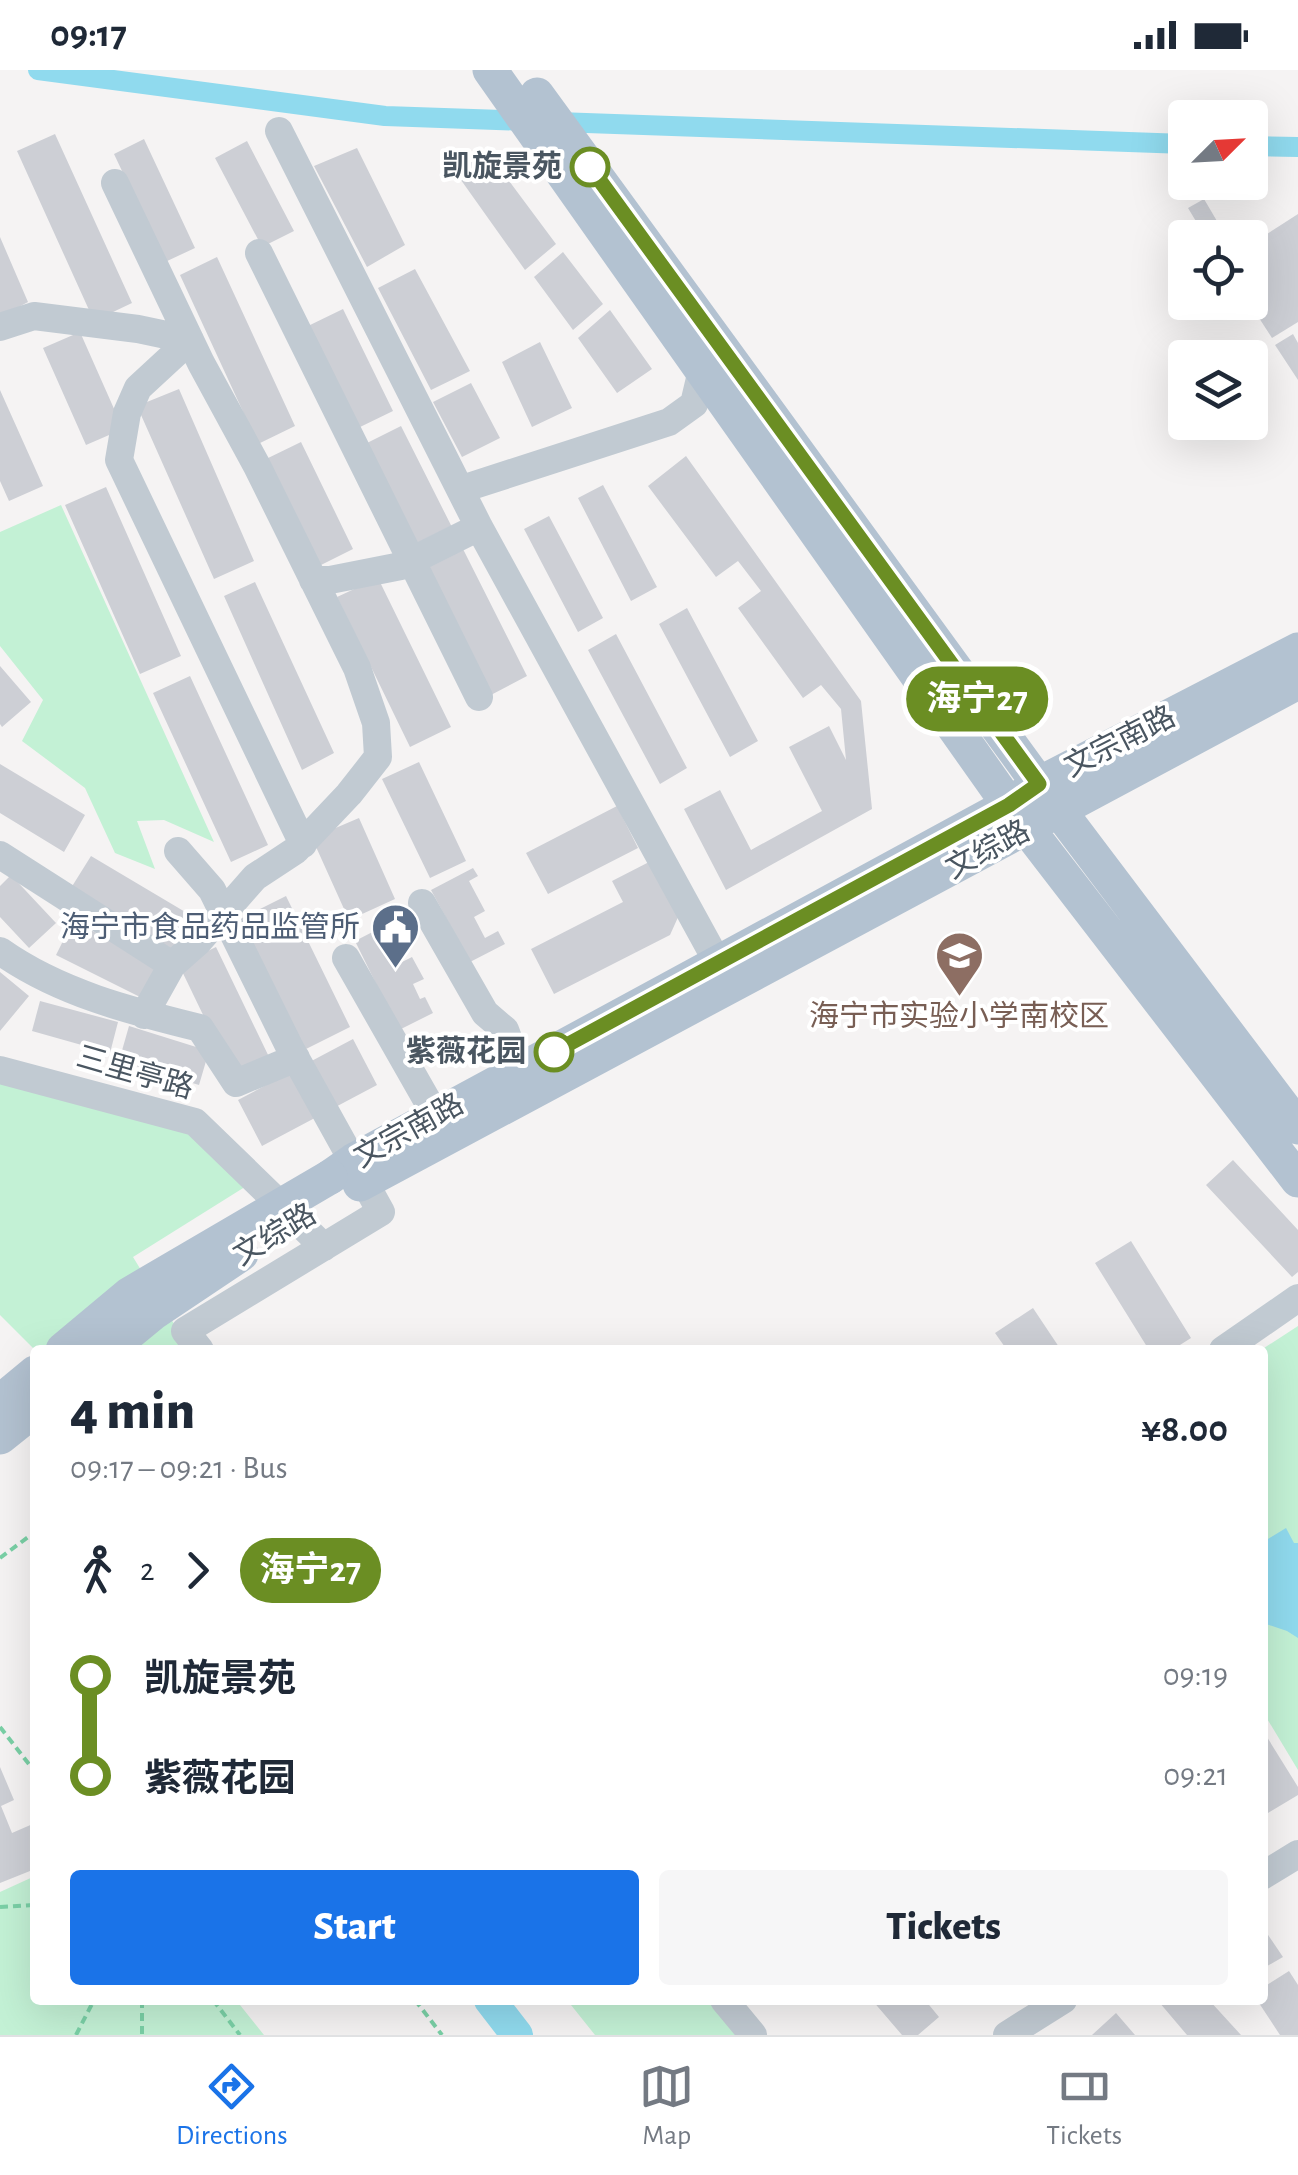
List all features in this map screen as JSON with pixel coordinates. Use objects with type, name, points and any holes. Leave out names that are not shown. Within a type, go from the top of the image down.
[{"type":"main road","points":[[507,73],[710,358],[1018,817],[1298,1180]]},
{"type":"main road","points":[[710,358],[1298,1127]]},
{"type":"main road","name":"文宗南路","points":[[69,1345],[130,1294],[347,1179],[436,1116],[718,963],[1018,817],[1298,650]]},
{"type":"main road","name":"文综路","points":[[1050,798],[1298,682]]},
{"type":"main road","name":"文综路","points":[[114,1345],[153,1313],[347,1179],[1018,817]]},
{"type":"main road","points":[[0,1402],[30,1377]]},
{"type":"main road","points":[[0,1437],[30,1413]]},
{"type":"street","points":[[279,131],[479,527],[718,963]]},
{"type":"street","points":[[115,183],[357,668],[376,722],[378,757],[302,844],[255,877],[198,942],[172,964],[144,1014]]},
{"type":"street","points":[[259,253],[480,697]]},
{"type":"street","points":[[0,327],[34,316],[190,340]]},
{"type":"street","points":[[190,340],[138,388],[127,413],[120,460],[302,844]]},
{"type":"street","points":[[462,489],[670,422],[694,404],[710,358]]},
{"type":"street","points":[[313,580],[401,566],[479,527]]},
{"type":"street","points":[[178,852],[212,890],[296,1058],[347,1179],[381,1212],[186,1332],[196,1345]]},
{"type":"street","points":[[0,855],[172,964]]},
{"type":"street","points":[[422,904],[485,1013],[505,1030],[520,1070]]},
{"type":"street","points":[[0,951],[20,965],[116,1008],[200,1028],[236,1082],[296,1058]]},
{"type":"street","points":[[346,958],[436,1116]]},
{"type":"street","name":"三里亭路","points":[[0,1070],[195,1122],[324,1248]]},
{"type":"street","points":[[1230,1345],[1298,1298]]},
{"type":"street","points":[[1268,1872],[1298,1854]]},
{"type":"street","points":[[728,2005],[753,2035]]},
{"type":"street","points":[[1008,2035],[1056,2005]]},
{"type":"path","points":[[0,1558],[30,1536]]},
{"type":"path","points":[[0,1727],[30,1766]]},
{"type":"path","points":[[0,1908],[30,1905]]},
{"type":"path","points":[[76,2035],[91,2005]]},
{"type":"path","points":[[142,2005],[142,2035]]},
{"type":"path","points":[[217,2005],[240,2035]]},
{"type":"path","points":[[419,2005],[442,2035]]},
{"type":"green space","points":[[61,505],[214,842],[164,820],[137,821],[155,869],[115,853],[85,788],[22,741],[43,700],[0,646],[0,532]]},
{"type":"green space","points":[[0,1083],[189,1131],[248,1185],[133,1257],[187,1345],[30,1345],[0,1315]]},
{"type":"green space","points":[[1298,1326],[1298,1770],[1268,1720],[1268,1345]]},
{"type":"green space","points":[[30,1878],[30,2005],[240,2005],[264,2035],[0,2035],[0,1892]]},
{"type":"green space","points":[[571,2005],[714,2005],[738,2035],[595,2035]]},
{"type":"water","points":[[1286,1528],[1294,1543],[1298,1543],[1298,1638],[1268,1625],[1268,1539]]},
{"type":"building","points":[[55,134],[132,303],[94,321],[17,151]]},
{"type":"building","points":[[144,139],[195,248],[165,262],[114,154]]},
{"type":"building","points":[[247,141],[294,231],[262,247],[215,158]]},
{"type":"building","points":[[357,148],[405,245],[367,267],[314,166]]},
{"type":"building","points":[[486,150],[556,244],[525,270],[456,173]]},
{"type":"building","points":[[1205,200],[1216,220],[1195,220],[1188,208]]},
{"type":"building","points":[[1298,214],[1298,322],[1272,338],[1260,320],[1268,320],[1268,233]]},
{"type":"building","points":[[0,237],[28,302],[0,317]]},
{"type":"building","points":[[563,252],[603,304],[573,330],[534,277]]},
{"type":"building","points":[[217,257],[295,426],[258,444],[180,275]]},
{"type":"building","points":[[415,269],[470,371],[431,390],[378,288]]},
{"type":"building","points":[[343,309],[393,411],[358,428],[308,326]]},
{"type":"building","points":[[610,310],[652,369],[617,393],[578,338]]},
{"type":"building","points":[[80,332],[123,429],[86,445],[43,348]]},
{"type":"building","points":[[1293,334],[1298,343],[1298,380],[1275,345]]},
{"type":"building","points":[[540,342],[572,408],[532,427],[502,362]]},
{"type":"building","points":[[471,383],[500,438],[462,457],[433,402]]},
{"type":"building","points":[[179,389],[254,561],[214,579],[137,406]]},
{"type":"building","points":[[0,390],[43,486],[9,501],[0,481]]},
{"type":"building","points":[[401,426],[527,676],[489,696],[363,445]]},
{"type":"building","points":[[301,442],[353,549],[317,567],[264,460]]},
{"type":"building","points":[[686,456],[861,701],[872,809],[726,890],[684,809],[720,790],[751,850],[822,811],[789,747],[829,726],[846,760],[841,709],[821,685],[803,698],[738,608],[761,591],[738,561],[716,577],[648,486]]},
{"type":"building","points":[[603,485],[657,587],[631,601],[578,498]]},
{"type":"building","points":[[106,487],[181,656],[140,674],[65,505]]},
{"type":"building","points":[[549,516],[603,618],[578,632],[524,529]]},
{"type":"building","points":[[378,578],[451,727],[410,747],[337,597]]},
{"type":"building","points":[[255,582],[334,753],[302,770],[224,596]]},
{"type":"building","points":[[687,608],[758,741],[730,757],[659,624]]},
{"type":"building","points":[[616,634],[687,768],[660,784],[588,650]]},
{"type":"building","points":[[0,666],[31,702],[2,727],[0,724]]},
{"type":"building","points":[[190,676],[268,845],[231,862],[153,693]]},
{"type":"building","points":[[419,762],[466,861],[430,878],[382,779]]},
{"type":"building","points":[[0,764],[85,815],[64,852],[0,813]]},
{"type":"building","points":[[617,806],[638,848],[548,894],[526,853]]},
{"type":"building","points":[[359,818],[395,899],[349,920],[312,838]]},
{"type":"building","points":[[91,856],[192,916],[172,949],[71,888]]},
{"type":"building","points":[[651,861],[679,915],[670,935],[554,994],[531,949],[623,902],[612,881]]},
{"type":"building","points":[[473,868],[478,876],[469,881],[485,911],[474,917],[485,938],[498,931],[505,944],[470,962],[431,890]]},
{"type":"building","points":[[11,875],[56,923],[29,948],[0,917],[0,886]]},
{"type":"building","points":[[286,896],[350,1027],[304,1050],[240,919]]},
{"type":"building","points":[[73,921],[157,964],[140,997],[56,955]]},
{"type":"building","name":"海宁市食品药品监管所","points":[[388,924],[394,937],[390,939],[402,962],[412,957],[424,979],[413,984],[433,1013],[399,1030],[355,941]]},
{"type":"building","points":[[216,947],[270,1059],[233,1077],[179,965]]},
{"type":"building","points":[[0,972],[29,996],[0,1031]]},
{"type":"building","points":[[40,1001],[118,1022],[110,1053],[32,1031]]},
{"type":"building","points":[[129,1026],[209,1051],[199,1085],[119,1061]]},
{"type":"building","points":[[353,1039],[377,1085],[262,1146],[238,1100]]},
{"type":"building","points":[[1233,1160],[1298,1230],[1298,1272],[1292,1277],[1206,1185]]},
{"type":"building","points":[[1131,1241],[1191,1338],[1180,1345],[1146,1345],[1095,1263]]},
{"type":"building","points":[[1033,1308],[1058,1345],[1003,1345],[995,1333]]},
{"type":"building","points":[[1268,1739],[1298,1787],[1298,1795],[1268,1813]]},
{"type":"building","points":[[0,1767],[14,1800],[1,1806],[12,1833],[30,1825],[30,1871],[0,1883]]},
{"type":"building","points":[[1268,1935],[1283,1957],[1268,1966]]},
{"type":"building","points":[[1289,1971],[1298,1985],[1298,2035],[1280,2035],[1260,2005],[1268,2005],[1268,1984]]},
{"type":"building","points":[[876,2005],[929,2005],[939,2017],[918,2035],[902,2035]]},
{"type":"building","points":[[1162,2005],[1214,2005],[1241,2035],[1187,2035]]},
{"type":"building","points":[[1116,2013],[1135,2035],[1092,2035]]},
{"type":"waterway","points":[[38,70],[385,116],[1168,143]]},
{"type":"waterway","points":[[1268,146],[1298,147]]},
{"type":"waterway","points":[[494,2005],[517,2035]]},
{"type":"bus line","name":"海宁27","points":[[554,1052],[1009,805],[1039,784],[590,167]]},
{"type":"place","name":"凯旋景苑","points":[[590,167]]},
{"type":"place","name":"海宁市食品药品监管所","points":[[395,970]]},
{"type":"place","name":"海宁市实验小学南校区","points":[[959,998]]},
{"type":"place","name":"紫薇花园","points":[[554,1052]]}]
